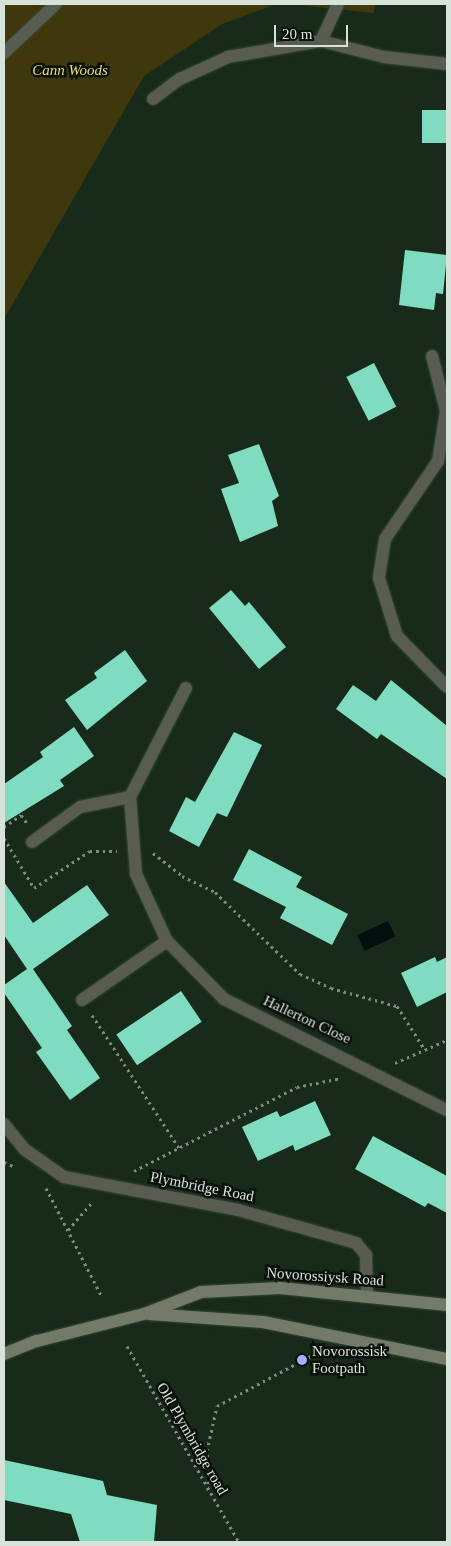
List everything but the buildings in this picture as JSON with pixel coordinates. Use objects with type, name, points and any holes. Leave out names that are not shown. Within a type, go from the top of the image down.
[{"type":"main road","name":"Novorossiysk Road","points":[[4,1354],[36,1341],[144,1314],[200,1292],[280,1288],[367,1295],[447,1305]]},
{"type":"main road","name":"Novorossiysk Road","points":[[144,1314],[263,1322],[447,1359]]},
{"type":"street","points":[[4,53],[56,4]]},
{"type":"street","points":[[321,40],[338,4]]},
{"type":"street","points":[[153,99],[180,79],[228,57],[321,40],[384,57],[447,64]]},
{"type":"street","points":[[432,356],[446,411],[444,439],[438,460],[385,539],[379,578],[397,636],[447,687]]},
{"type":"street","points":[[32,842],[80,807],[130,797],[186,688]]},
{"type":"street","name":"Hallerton Close","points":[[130,797],[136,874],[167,941],[224,999],[376,1071],[447,1110]]},
{"type":"street","points":[[82,1000],[167,941]]},
{"type":"street","name":"Plymbridge Road","points":[[4,1124],[24,1150],[64,1177],[238,1210],[356,1242],[366,1254],[367,1295]]},
{"type":"path","points":[[4,838],[34,888],[90,852],[134,850],[153,852],[182,876],[215,892],[300,974],[397,1006],[425,1050]]},
{"type":"path","points":[[82,1000],[179,1148]]},
{"type":"path","points":[[68,1230],[107,1185],[297,1087],[376,1071],[447,1040]]},
{"type":"path","points":[[4,1162],[16,1167]]},
{"type":"path","points":[[44,1165],[40,1176],[102,1297]]},
{"type":"path","points":[[208,1490],[207,1451],[217,1406],[258,1381],[346,1338]]},
{"type":"path","name":"Old Plymbridge road","points":[[127,1346],[239,1542]]},
{"type":"green space","name":"Cann Woods","points":[[4,4],[276,4],[222,24],[144,76],[4,319]]},
{"type":"green space","points":[[290,4],[376,4],[373,13]]},
{"type":"shaded area","points":[[388,921],[395,936],[364,951],[357,935]]},
{"type":"place","name":"Novorossisk Footpath","points":[[302,1360]]}]
